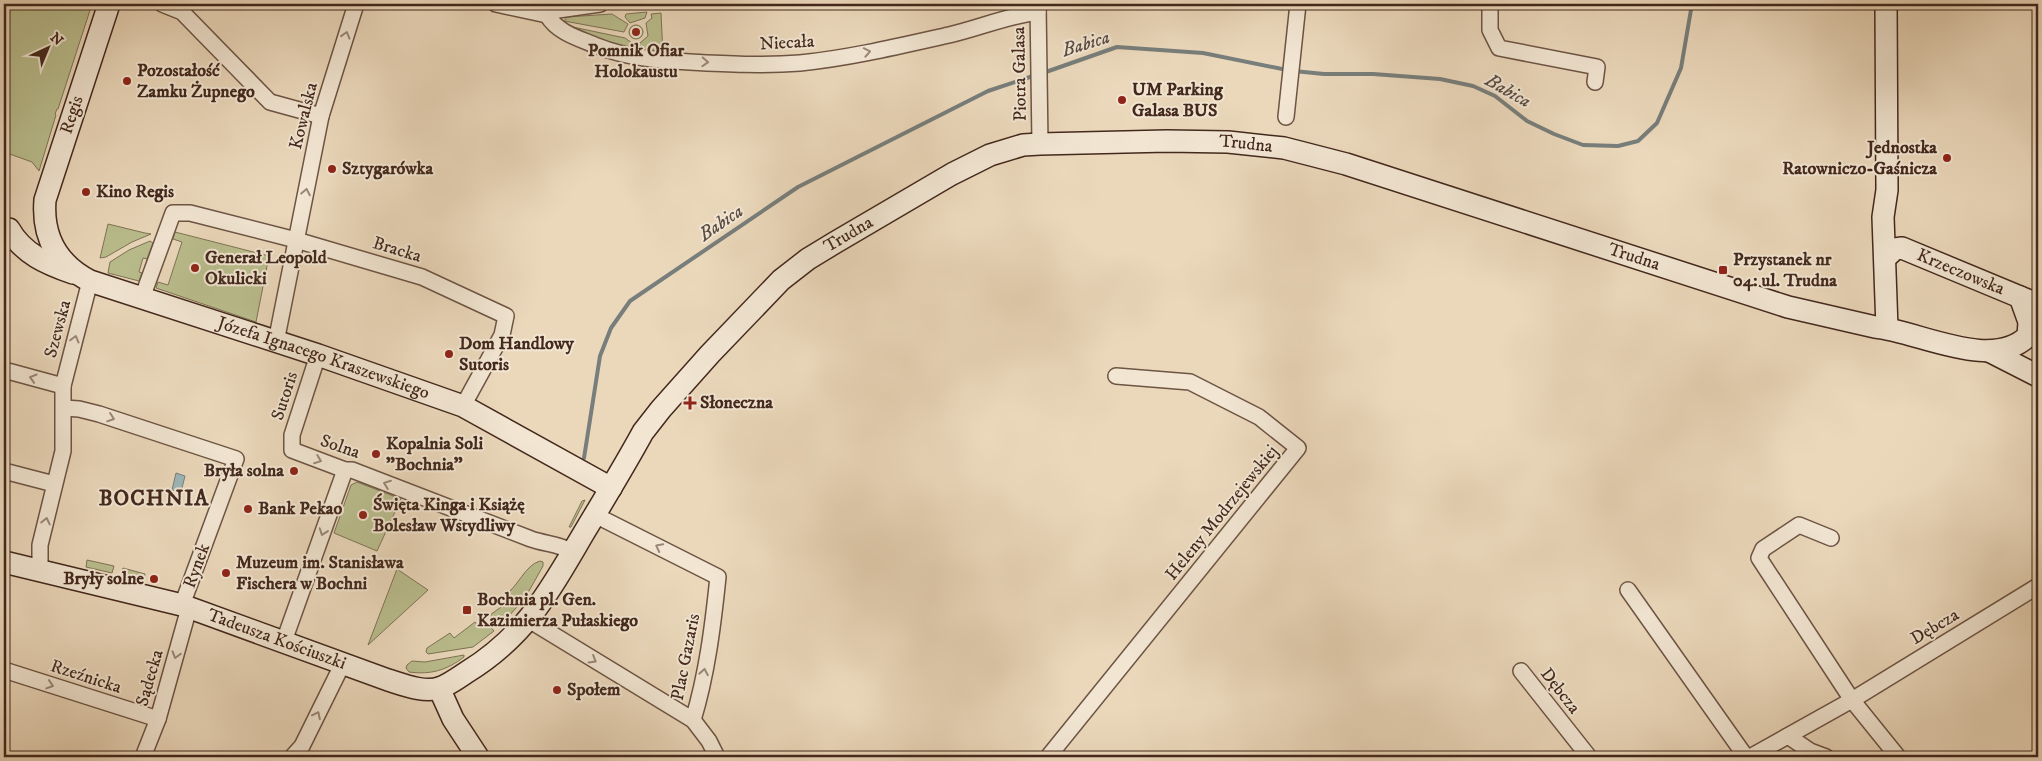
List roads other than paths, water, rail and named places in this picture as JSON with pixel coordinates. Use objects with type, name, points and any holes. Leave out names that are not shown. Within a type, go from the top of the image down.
[{"type":"street","name":"Regis","points":[[46,228],[44,218],[45,200],[109,4]]},
{"type":"street","points":[[162,4],[182,12],[270,102],[321,116]]},
{"type":"street","name":"Kowalska","points":[[276,342],[321,116],[356,4]]},
{"type":"street","points":[[496,4],[547,14],[558,10],[600,4]]},
{"type":"street","points":[[1286,117],[1298,4]]},
{"type":"street","points":[[1490,4],[1490,30],[1499,48],[1598,67],[1594,82]]},
{"type":"street","points":[[1886,4],[1887,190],[1883,217],[1894,253],[1887,328]]},
{"type":"street","name":"Niecała","points":[[547,14],[552,24],[563,32],[611,52],[626,56],[695,62],[778,64],[818,61],[956,34],[1019,16],[1038,8]]},
{"type":"street","name":"Piotra Galasa","points":[[1038,8],[1040,144]]},
{"type":"street","name":"Trudna","points":[[439,688],[498,651],[529,620],[573,552],[643,432],[722,341],[781,280],[815,254],[952,174],[1005,150],[1023,145],[1228,142],[1284,148],[1346,164],[1788,306],[1875,327],[1887,328],[1901,334],[1988,351]]},
{"type":"street","name":"Bracka","points":[[142,298],[173,213],[190,213],[296,240],[422,277],[506,316],[502,335],[463,406]]},
{"type":"street","points":[[6,228],[34,230],[46,228]]},
{"type":"street","points":[[6,228],[15,240],[38,259],[87,279]]},
{"type":"street","name":"Józefa Ignacego Kraszewskiego","points":[[46,228],[52,245],[63,261],[87,279],[318,355],[463,406],[611,488]]},
{"type":"street","name":"Krzeczowska","points":[[1894,253],[2029,300]]},
{"type":"street","name":"Szewska","points":[[63,386],[87,279]]},
{"type":"street","points":[[1988,351],[2008,348],[2024,340],[2035,340],[2029,322],[2029,300]]},
{"type":"street","points":[[1988,351],[2038,376]]},
{"type":"street","name":"Sutoris","points":[[292,450],[292,435],[318,355]]},
{"type":"street","points":[[4,370],[63,386],[63,451],[40,545],[40,569]]},
{"type":"street","name":"Heleny Modrzejewskiej","points":[[1048,757],[1298,448],[1259,417],[1190,382],[1116,376]]},
{"type":"street","name":"Rynek","points":[[4,562],[40,569],[186,607],[236,459],[100,414],[64,408]]},
{"type":"street","name":"Solna","points":[[292,450],[345,470],[352,470],[530,539],[561,546],[573,552]]},
{"type":"street","points":[[284,641],[345,470]]},
{"type":"street","points":[[4,471],[54,484]]},
{"type":"street","name":"Plac Gazaris","points":[[529,620],[693,720],[714,616],[718,577],[595,515]]},
{"type":"street","points":[[1831,538],[1799,525],[1763,549],[1759,558],[1852,700],[1898,757]]},
{"type":"street","name":"Dębcza","points":[[1750,757],[1852,700],[2038,586]]},
{"type":"street","points":[[1628,590],[1746,757]]},
{"type":"street","name":"Tadeusza Kościuszki","points":[[186,607],[412,687],[439,688]]},
{"type":"street","name":"Sądecka","points":[[143,757],[158,719],[186,607]]},
{"type":"street","points":[[292,757],[302,746],[343,663]]},
{"type":"street","name":"Rzeźnicka","points":[[4,670],[158,719]]},
{"type":"street","name":"Dębcza","points":[[1521,671],[1589,757]]},
{"type":"street","points":[[439,688],[467,753]]},
{"type":"street","points":[[693,720],[709,741],[717,757]]},
{"type":"street","points":[[1788,736],[1810,751],[1826,757]]},
{"type":"water","points":[[176,473],[185,476],[181,492],[172,490]]},
{"type":"waterway","name":"Babica","points":[[1294,71],[1440,79],[1473,86],[1495,96],[1527,121],[1554,134],[1583,145],[1618,146],[1638,141],[1657,123],[1681,68],[1692,4]]},
{"type":"waterway","name":"Babica","points":[[1043,73],[1117,47],[1203,53],[1287,70]]},
{"type":"waterway","name":"Babica","points":[[584,458],[600,356],[611,328],[630,301],[798,187],[988,91],[1036,75]]},
{"type":"place","name":"Pomnik Ofiar Holokaustu","points":[[636,32]]},
{"type":"place","name":"Pozostałość Zamku Żupnego","points":[[127,81]]},
{"type":"place","name":"UM Parking Galasa BUS","points":[[1122,100]]},
{"type":"place","name":"Jednostka Ratowniczo-Gaśnicza","points":[[1947,158]]},
{"type":"place","name":"Sztygarówka","points":[[332,169]]},
{"type":"place","name":"Kino Regis","points":[[86,192]]},
{"type":"place","name":"Generał Leopold Okulicki","points":[[195,268]]},
{"type":"place","name":"Przystanek nr 04: ul. Trudna","points":[[1723,270]]},
{"type":"place","name":"Dom Handlowy Sutoris","points":[[449,354]]},
{"type":"place","name":"Słoneczna","points":[[690,403]]},
{"type":"place","name":"Kopalnia Soli \"Bochnia\"","points":[[376,454]]},
{"type":"place","name":"Bryła solna","points":[[294,471]]},
{"type":"place","name":"Bank Pekao","points":[[248,509]]},
{"type":"place","name":"Święta Kinga i Książę Bolesław Wstydliwy","points":[[363,515]]},
{"type":"place","name":"Muzeum im. Stanisława Fischera w Bochni","points":[[226,573]]},
{"type":"place","name":"Bryły solne","points":[[154,579]]},
{"type":"place","name":"Bochnia pl. Gen. Kazimierza Pułaskiego","points":[[467,610]]},
{"type":"place","name":"Społem","points":[[557,690]]},
{"type":"district","name":"BOCHNIA","points":[[154,498]]}]
